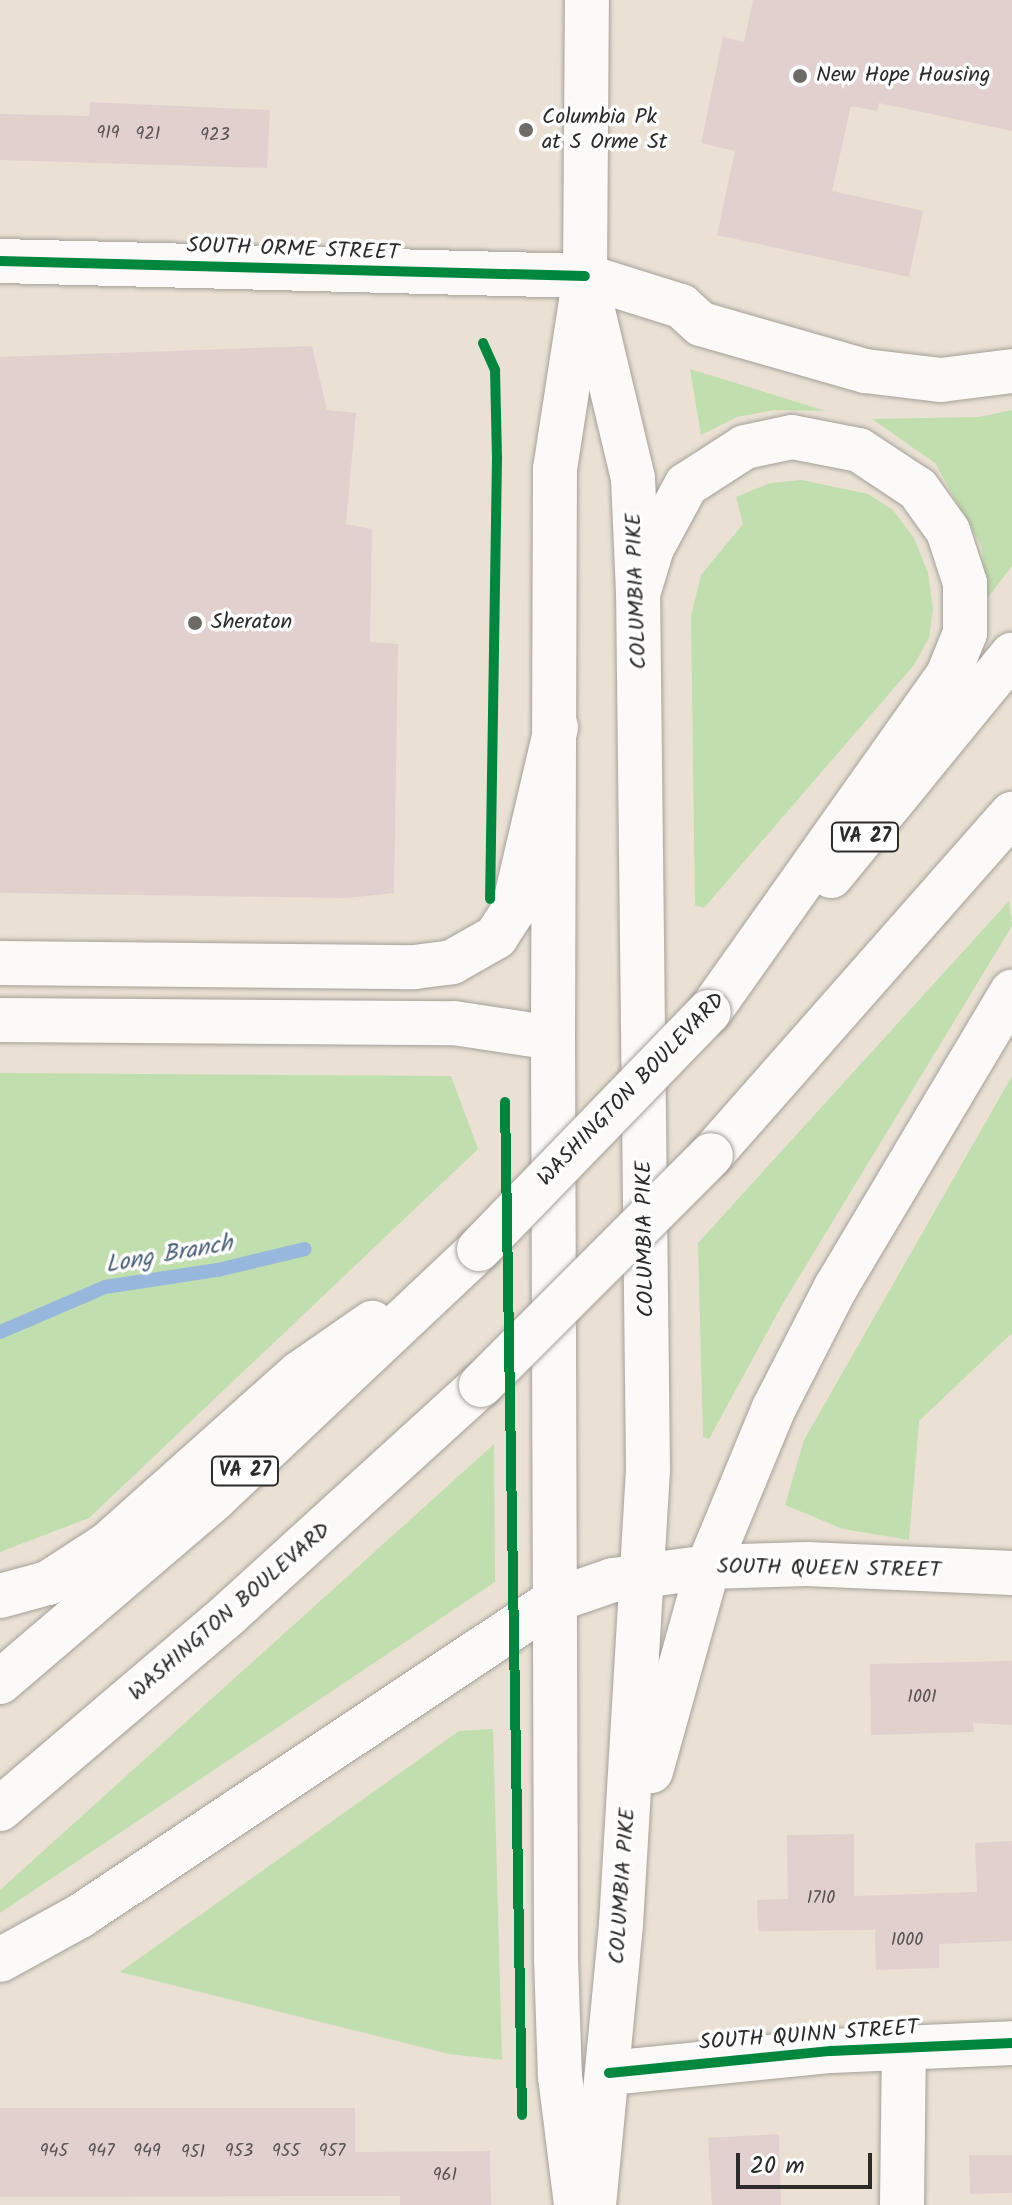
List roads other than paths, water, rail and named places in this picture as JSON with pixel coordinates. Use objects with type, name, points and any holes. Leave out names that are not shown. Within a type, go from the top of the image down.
[{"type":"main road","name":"COLUMBIA PIKE","points":[[576,2205],[560,2076],[557,1973],[553,1038],[555,469],[585,276],[587,0]]},
{"type":"main road","name":"SOUTH ORME STREET","points":[[0,261],[585,276],[681,306],[701,324],[865,371],[941,380],[1012,371]]},
{"type":"main road","name":"COLUMBIA PIKE","points":[[585,276],[633,478],[638,594],[648,1469],[621,1924],[594,2205]]},
{"type":"main road","points":[[638,594],[657,535],[686,485],[745,447],[792,437],[859,450],[918,489],[948,531],[965,583],[965,633],[948,675],[709,1012]]},
{"type":"main road","name":"WASHINGTON BOULEVARD","points":[[0,1682],[214,1499],[479,1249],[709,1012],[904,794],[1012,655]]},
{"type":"main road","points":[[0,963],[414,967],[452,962],[496,937],[513,911],[556,727]]},
{"type":"main road","name":"WASHINGTON BOULEVARD","points":[[0,1809],[229,1614],[481,1385],[711,1155],[1012,814]]},
{"type":"main road","points":[[621,1924],[658,1736],[708,1567],[774,1408],[836,1287],[1012,992]]},
{"type":"main road","points":[[0,1020],[454,1023],[553,1038]]},
{"type":"main road","points":[[0,1596],[48,1583],[89,1558],[300,1373],[479,1249]]},
{"type":"main road","name":"SOUTH QUEEN STREET","points":[[0,1960],[80,1916],[555,1600],[642,1574],[708,1567],[807,1564],[1012,1573]]},
{"type":"main road","name":"SOUTH QUINN STREET","points":[[609,2073],[831,2051],[1012,2043]]},
{"type":"main road","points":[[902,2205],[904,2048]]},
{"type":"waterway","name":"Long Branch","points":[[0,1332],[105,1287],[218,1270],[305,1249]]},
{"type":"place","name":"New Hope Housing","points":[[800,76]]},
{"type":"place","name":"Columbia Pk at S Orme St","points":[[526,130]]},
{"type":"place","name":"Sheraton","points":[[195,623]]}]
